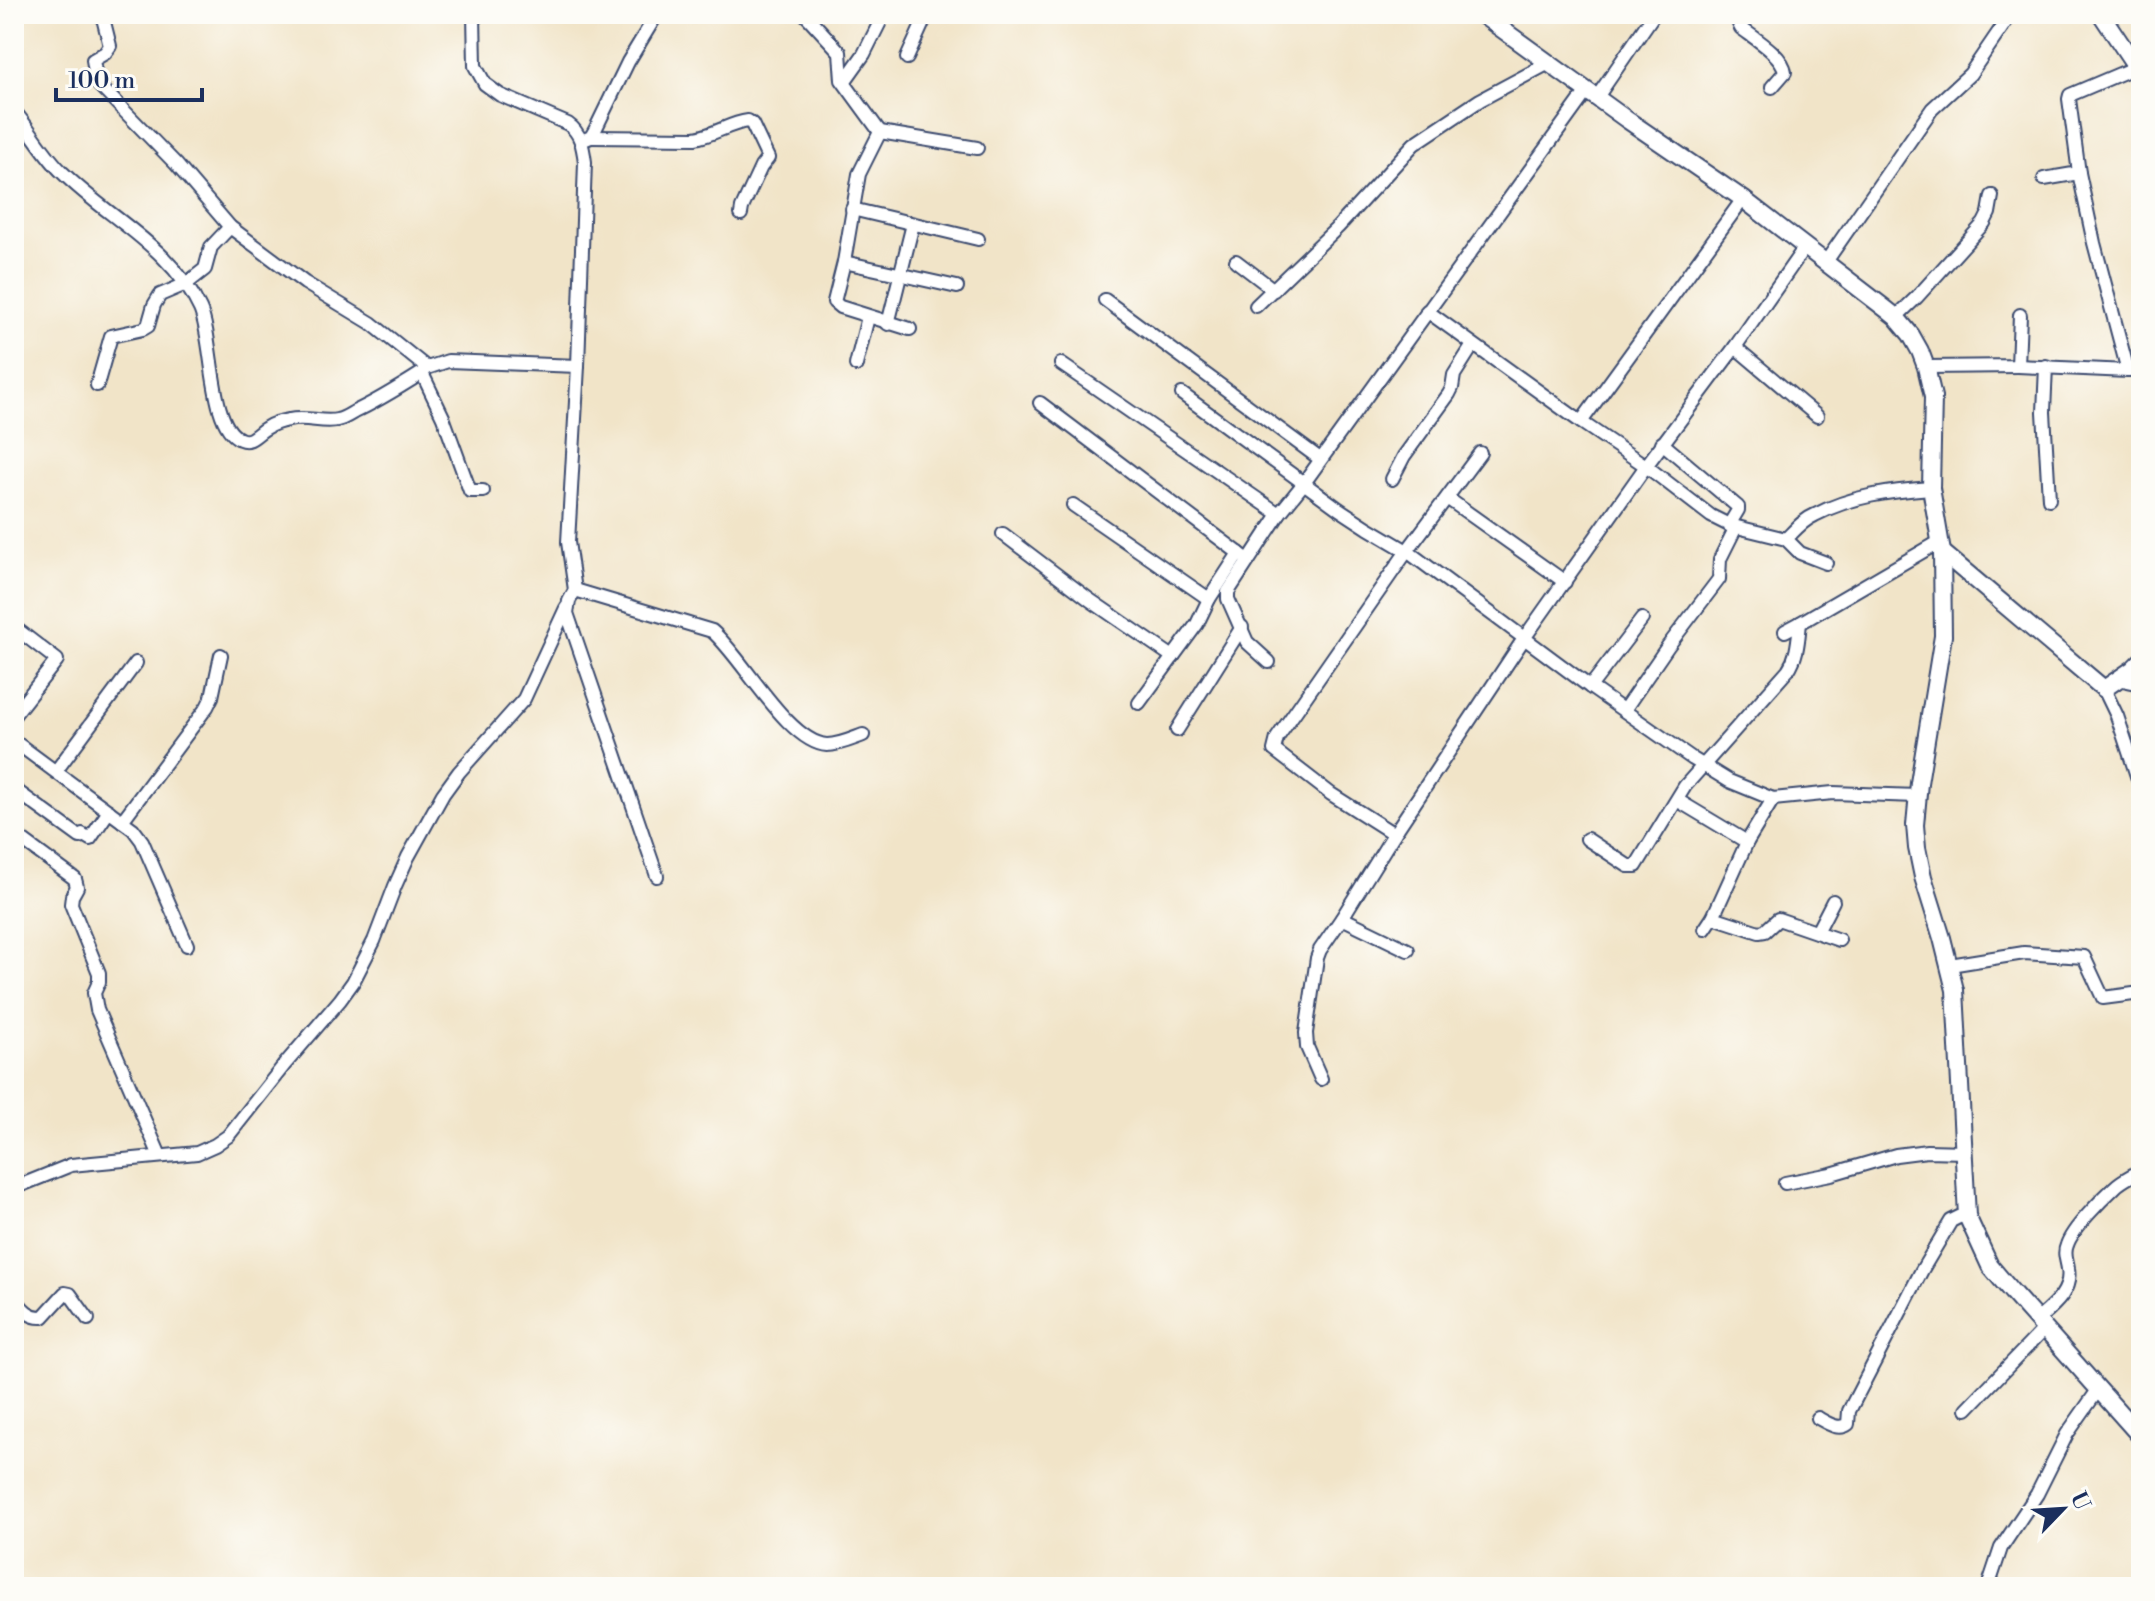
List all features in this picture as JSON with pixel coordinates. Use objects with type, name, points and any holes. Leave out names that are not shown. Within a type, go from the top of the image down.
[{"type":"main road","points":[[1481,14],[1743,199],[1896,317],[1911,335],[1926,367],[1933,397],[1931,488],[1940,547],[1943,636],[1915,825],[1923,877],[1950,965],[1957,1004],[1967,1216],[1990,1266],[2141,1437]]},
{"type":"main road","points":[[2101,14],[2138,70]]},
{"type":"main road","points":[[1940,547],[2111,684],[2141,661]]},
{"type":"street","points":[[102,14],[110,46],[93,60],[97,83],[176,164],[230,227],[305,283],[371,323],[424,370],[470,491],[483,491]]},
{"type":"street","points":[[474,14],[475,66],[485,84],[500,95],[568,124],[585,136],[695,138],[748,121],[768,158],[741,214]]},
{"type":"street","points":[[657,14],[585,136],[578,366],[568,542],[572,596],[567,613],[657,876]]},
{"type":"street","points":[[805,14],[840,52],[841,77],[880,132],[977,148]]},
{"type":"street","points":[[844,82],[864,54],[884,14]]},
{"type":"street","points":[[907,58],[927,14]]},
{"type":"street","points":[[1139,703],[1197,624],[1209,599],[1304,483],[1427,311],[1654,14]]},
{"type":"street","points":[[1742,14],[1741,28],[1780,59],[1784,66],[1785,72],[1772,87]]},
{"type":"street","points":[[1825,263],[1932,109],[1970,74],[2011,14]]},
{"type":"street","points":[[1256,306],[1338,227],[1414,144],[1480,100],[1549,63]]},
{"type":"street","points":[[1926,367],[2046,366],[2135,370],[2094,243],[2079,173],[2069,97],[2138,70]]},
{"type":"street","points":[[134,119],[143,109]]},
{"type":"street","points":[[14,111],[62,172],[161,253],[186,284],[201,310],[210,342],[216,398],[230,433],[239,439],[245,441],[256,437],[267,427],[289,420],[336,420],[381,400],[424,370],[448,361],[578,366]]},
{"type":"street","points":[[880,132],[859,174],[834,302],[868,317],[910,329]]},
{"type":"street","points":[[2044,179],[2079,173]]},
{"type":"street","points":[[1896,317],[1984,223],[1992,196]]},
{"type":"street","points":[[1581,422],[1743,199]]},
{"type":"street","points":[[852,209],[978,239]]},
{"type":"street","points":[[888,324],[913,224]]},
{"type":"street","points":[[97,385],[111,336],[148,326],[160,295],[186,284],[205,269],[211,247],[230,227]]},
{"type":"street","points":[[1321,1079],[1307,1047],[1306,1033],[1317,958],[1324,944],[1561,578],[1735,347],[1805,247]]},
{"type":"street","points":[[1236,261],[1274,290]]},
{"type":"street","points":[[844,262],[957,287]]},
{"type":"street","points":[[1105,300],[1320,459]]},
{"type":"street","points":[[1427,311],[1646,466],[1699,508],[1733,526],[1786,539],[1800,553],[1826,563]]},
{"type":"street","points":[[2018,366],[2020,315]]},
{"type":"street","points":[[856,365],[868,317]]},
{"type":"street","points":[[1392,479],[1404,456],[1449,394],[1454,375],[1473,345]]},
{"type":"street","points":[[1735,347],[1817,416]]},
{"type":"street","points":[[1061,364],[1279,514]]},
{"type":"street","points":[[2046,366],[2044,412],[2049,499]]},
{"type":"street","points":[[1182,394],[1368,528],[1407,551],[1590,687],[1729,781],[1773,799],[1833,793],[1917,796]]},
{"type":"street","points":[[1040,403],[1243,557]]},
{"type":"street","points":[[1624,710],[1719,579],[1720,559],[1738,510],[1662,443]]},
{"type":"street","points":[[1394,834],[1331,794],[1274,750],[1274,746],[1407,551],[1480,453]]},
{"type":"street","points":[[1786,539],[1815,515],[1855,499],[1931,488]]},
{"type":"street","points":[[1447,498],[1561,578]]},
{"type":"street","points":[[1073,505],[1209,599]]},
{"type":"street","points":[[1003,534],[1090,600],[1173,657]]},
{"type":"street","points":[[1785,631],[1940,547]]},
{"type":"street","points":[[1243,557],[1227,595],[1247,642],[1269,662]]},
{"type":"street","points":[[572,596],[712,631],[788,722],[813,741],[834,744],[863,735]]},
{"type":"street","points":[[14,1188],[71,1165],[197,1153],[228,1136],[340,1000],[363,964],[408,857],[443,794],[524,699],[572,596]]},
{"type":"street","points":[[1590,687],[1642,619]]},
{"type":"street","points":[[1587,839],[1633,867],[1703,764],[1788,670],[1798,648],[1800,623]]},
{"type":"street","points":[[14,627],[57,660],[14,715]]},
{"type":"street","points":[[1177,730],[1242,627]]},
{"type":"street","points":[[122,821],[207,707],[221,655]]},
{"type":"street","points":[[56,771],[136,663]]},
{"type":"street","points":[[2141,684],[2111,684],[2141,788]]},
{"type":"street","points":[[14,741],[133,829],[142,841],[187,945]]},
{"type":"street","points":[[2126,741],[2141,742]]},
{"type":"street","points":[[14,789],[80,837],[82,834],[90,839],[109,811]]},
{"type":"street","points":[[1705,929],[1747,842],[1773,799]]},
{"type":"street","points":[[1677,800],[1747,842]]},
{"type":"street","points":[[16,838],[75,879],[77,887],[71,904],[99,973],[94,997],[97,1010],[160,1156]]},
{"type":"street","points":[[1817,932],[1833,901]]},
{"type":"street","points":[[1713,917],[1759,932],[1765,931],[1778,919],[1839,940]]},
{"type":"street","points":[[1342,918],[1408,950]]},
{"type":"street","points":[[1950,965],[2024,953],[2084,957],[2103,998],[2141,993]]},
{"type":"street","points":[[1785,1183],[1831,1174],[1896,1155],[1927,1151],[1965,1152]]},
{"type":"street","points":[[1967,1409],[2063,1296],[2069,1275],[2064,1254],[2072,1235],[2117,1185],[2141,1170]]},
{"type":"street","points":[[1818,1418],[1840,1427],[1848,1424],[1849,1411],[1930,1257],[1951,1221],[1967,1216]]},
{"type":"street","points":[[14,1298],[30,1314],[40,1318],[65,1293],[70,1294],[88,1319]]},
{"type":"street","points":[[1988,1587],[2001,1548],[2037,1494],[2067,1434],[2098,1390]]}]
